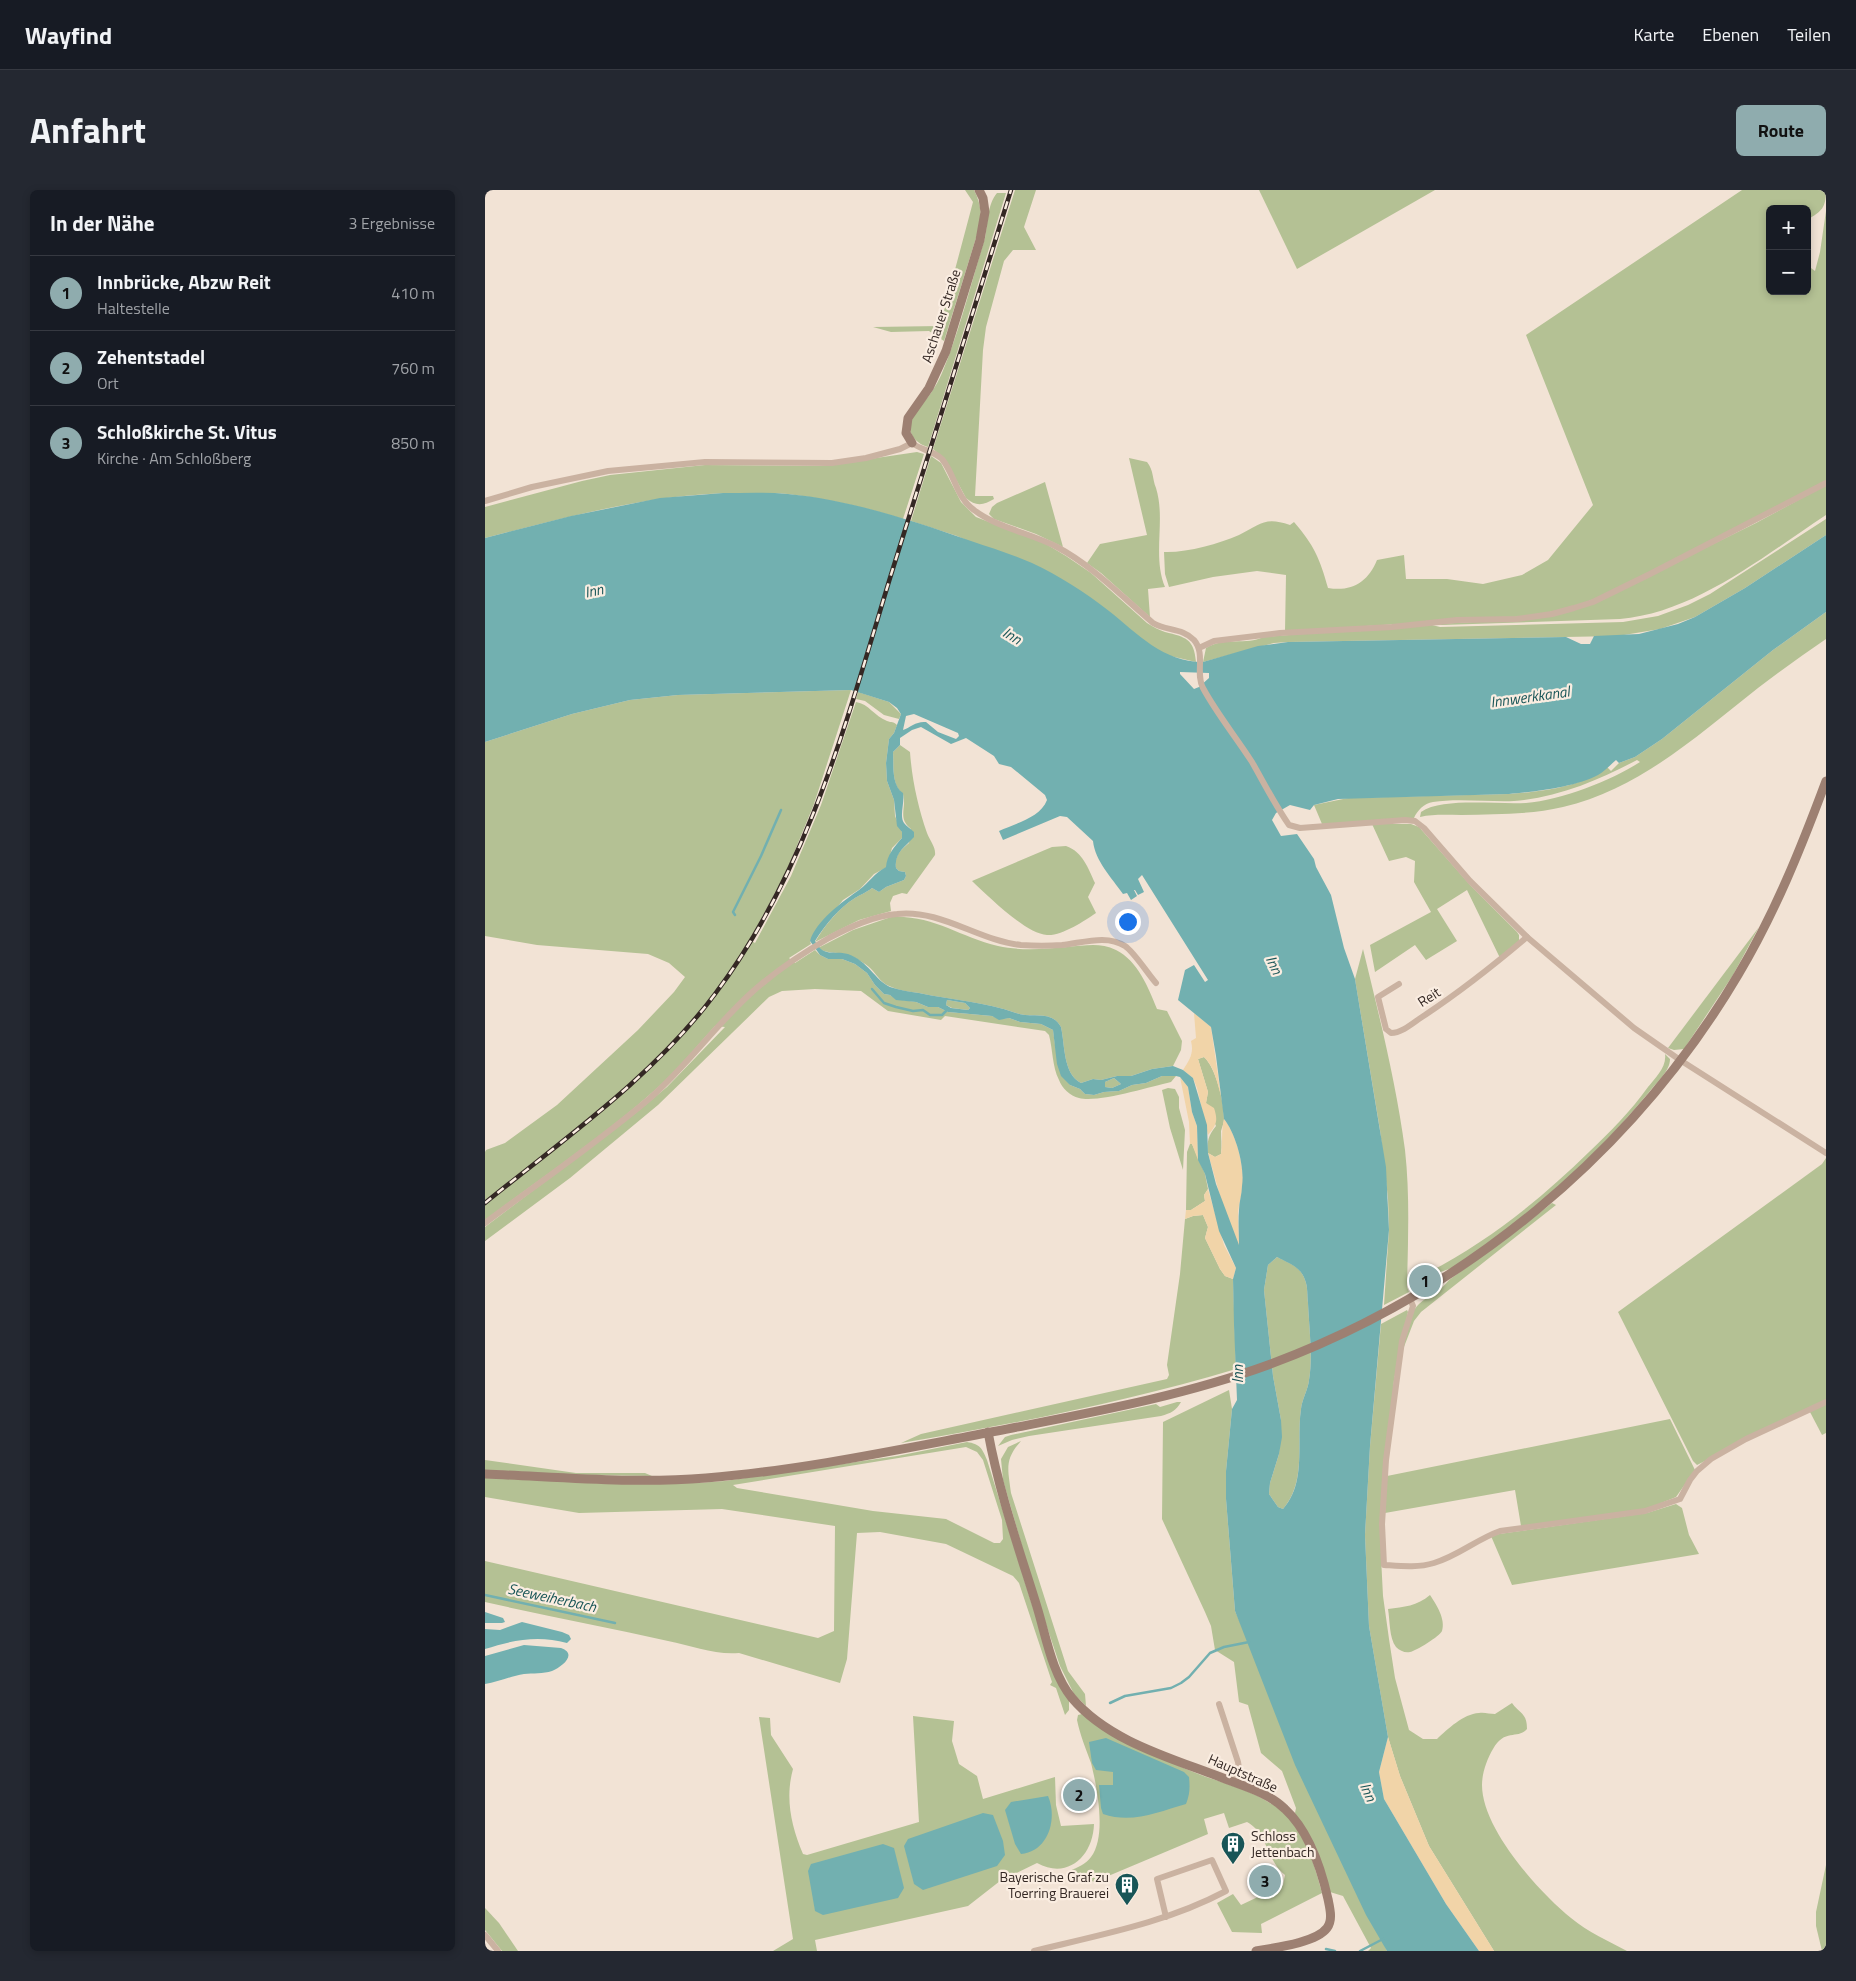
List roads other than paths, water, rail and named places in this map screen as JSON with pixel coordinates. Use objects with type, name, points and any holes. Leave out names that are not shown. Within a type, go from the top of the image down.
[{"type":"street","name":"Aschauer Straße","points":[[911,443],[907,434],[908,418],[929,388],[946,351],[980,240],[985,212],[983,198],[979,190]]},
{"type":"street","points":[[485,501],[540,485],[608,470],[705,462],[832,463],[866,458],[900,449],[911,443],[941,459],[962,498],[972,509],[987,519],[1040,538],[1059,548],[1098,575],[1153,623],[1184,632],[1193,639],[1199,648],[1200,681],[1203,688],[1289,825],[1295,828],[1415,821],[1424,828],[1470,881],[1527,937],[1635,1028],[1681,1060],[1826,1153]]},
{"type":"street","points":[[1199,648],[1214,641],[1280,633],[1457,620],[1517,619],[1574,608],[1593,602],[1633,583],[1826,483]]},
{"type":"street","points":[[485,1474],[610,1480],[710,1478],[902,1449],[1120,1407],[1227,1379],[1283,1359],[1365,1323],[1410,1299],[1498,1242],[1568,1182],[1622,1128],[1681,1060],[1737,976],[1769,918],[1789,875],[1826,781]]},
{"type":"street","points":[[485,1223],[619,1123],[650,1097],[676,1073],[750,994],[809,950],[870,920],[892,914],[912,914],[957,924],[991,938],[1013,944],[1062,944],[1111,940],[1129,950],[1156,983]]},
{"type":"street","name":"Reit","points":[[1399,984],[1379,998],[1386,1029],[1391,1033],[1402,1030],[1454,995],[1490,969],[1527,937]]},
{"type":"street","points":[[1410,1299],[1413,1306],[1402,1341],[1386,1460],[1383,1524],[1384,1565],[1427,1565],[1442,1560],[1500,1531],[1585,1518],[1631,1514],[1666,1505],[1680,1499],[1697,1471],[1711,1459],[1746,1439],[1826,1402]]},
{"type":"street","name":"Hauptstraße","points":[[988,1432],[1007,1512],[1054,1660],[1066,1688],[1078,1704],[1110,1730],[1129,1740],[1234,1782],[1275,1801],[1295,1820],[1314,1854],[1326,1889],[1330,1909],[1328,1927],[1316,1936],[1297,1943],[1256,1951]]},
{"type":"street","points":[[1219,1704],[1238,1762],[1239,1768],[1234,1782]]},
{"type":"street","points":[[1035,1951],[1166,1917],[1200,1905],[1226,1891],[1212,1860],[1157,1879],[1166,1917]]},
{"type":"street","points":[[485,1936],[498,1951]]},
{"type":"water","points":[[723,493],[788,494],[835,501],[903,518],[1032,563],[1081,591],[1163,652],[1189,661],[1203,662],[1258,646],[1288,642],[1566,637],[1581,644],[1590,644],[1594,636],[1639,634],[1678,624],[1695,617],[1745,588],[1826,535],[1826,612],[1773,650],[1662,739],[1635,757],[1619,763],[1616,760],[1598,775],[1589,779],[1554,788],[1509,794],[1338,799],[1314,805],[1310,810],[1290,805],[1276,813],[1272,820],[1281,836],[1297,834],[1314,859],[1316,867],[1331,895],[1344,948],[1355,979],[1386,1167],[1389,1230],[1370,1446],[1365,1535],[1369,1626],[1388,1737],[1379,1772],[1384,1799],[1446,1904],[1479,1951],[1387,1951],[1366,1915],[1295,1765],[1235,1611],[1226,1499],[1226,1471],[1232,1409],[1237,1400],[1233,1279],[1236,1268],[1219,1231],[1205,1174],[1198,1160],[1197,1126],[1192,1112],[1188,1087],[1180,1077],[1162,1076],[1119,1091],[1094,1095],[1085,1094],[1080,1089],[1070,1085],[1061,1076],[1057,1064],[1053,1030],[1041,1024],[1020,1022],[1009,1018],[999,1020],[992,1016],[948,1012],[938,1007],[928,1007],[916,1002],[896,1000],[890,995],[884,994],[867,973],[855,964],[842,959],[828,959],[820,955],[810,941],[818,926],[830,912],[886,867],[889,855],[902,838],[902,832],[897,826],[894,800],[887,781],[886,763],[889,739],[894,733],[901,714],[897,708],[889,702],[851,690],[678,695],[630,700],[572,714],[485,742],[485,538],[571,516],[660,498]],"holes":[[[1180,672],[1209,673],[1209,678],[1194,689]],[[914,714],[958,733],[959,736],[956,739],[938,732],[926,722],[916,723],[903,730],[906,716]],[[921,727],[951,744],[966,738],[994,756],[999,764],[1011,767],[1045,795],[1047,800],[1044,806],[1033,816],[999,831],[1003,840],[1060,816],[1067,817],[1093,841],[1094,848],[1105,869],[1123,894],[1127,893],[1131,900],[1137,896],[1134,890],[1138,895],[1144,892],[1138,879],[1142,875],[1208,980],[1205,982],[1194,965],[1185,970],[1178,1000],[1211,1027],[1224,1119],[1236,1142],[1241,1160],[1243,1178],[1239,1204],[1239,1245],[1216,1184],[1208,1153],[1207,1125],[1193,1078],[1183,1070],[1173,1066],[1152,1069],[1131,1076],[1117,1076],[1101,1080],[1093,1079],[1081,1083],[1071,1073],[1066,1058],[1061,1027],[1052,1018],[1022,1015],[1005,1009],[893,988],[880,980],[855,957],[843,953],[825,952],[818,946],[815,941],[819,935],[833,917],[849,902],[872,888],[879,892],[904,880],[906,876],[905,872],[899,871],[896,868],[896,863],[898,854],[914,837],[914,832],[903,820],[903,793],[897,785],[894,774],[893,752],[900,745],[900,738],[912,730]],[[947,1000],[965,1003],[970,1008],[968,1010],[951,1008],[946,1005]],[[1114,1078],[1121,1084],[1112,1088],[1105,1087],[1105,1082]],[[1277,1257],[1294,1266],[1300,1272],[1305,1280],[1307,1289],[1311,1362],[1308,1384],[1301,1409],[1298,1474],[1295,1487],[1283,1509],[1278,1507],[1269,1494],[1282,1437],[1273,1376],[1264,1290],[1268,1265]]]},
{"type":"water","points":[[485,1612],[503,1618],[505,1622],[485,1623]]},
{"type":"water","points":[[522,1622],[562,1632],[569,1635],[571,1639],[567,1643],[546,1639],[526,1640],[485,1649],[485,1629],[500,1630]]},
{"type":"water","points":[[524,1645],[561,1648],[566,1651],[568,1657],[564,1664],[552,1671],[524,1674],[485,1684],[485,1656]]},
{"type":"water","points":[[1106,1738],[1184,1772],[1189,1777],[1190,1787],[1186,1804],[1145,1816],[1124,1818],[1103,1814],[1099,1785],[1113,1785],[1113,1772],[1096,1770],[1092,1763],[1089,1742]]},
{"type":"water","points":[[1048,1796],[1052,1814],[1048,1833],[1038,1847],[1030,1852],[1021,1854],[1015,1844],[1005,1810],[1011,1802]]},
{"type":"water","points":[[983,1813],[993,1815],[1003,1841],[1005,1855],[997,1866],[923,1890],[914,1884],[904,1846],[908,1839]]},
{"type":"water","points":[[883,1844],[894,1848],[904,1888],[898,1898],[823,1915],[815,1911],[808,1871],[811,1864]]},
{"type":"waterway","points":[[735,915],[733,912],[781,810]]},
{"type":"waterway","points":[[872,989],[884,1003],[896,1007],[913,1011],[923,1010],[930,1015],[942,1015],[947,1010]]},
{"type":"waterway","name":"Seeweiherbach","points":[[485,1595],[615,1623]]},
{"type":"waterway","name":"Seeweiherbach","points":[[1110,1703],[1125,1696],[1171,1688],[1189,1677],[1210,1653],[1224,1647],[1249,1642]]},
{"type":"waterway","points":[[1360,1951],[1383,1939]]},
{"type":"waterway","points":[[1326,1949],[1335,1951]]},
{"type":"railway","points":[[485,1203],[607,1105],[664,1053],[715,994],[747,946],[775,897],[800,846],[840,741],[1011,190]]},
{"type":"place","name":"Innbrücke, Abzw Reit","points":[[1425,1281]]},
{"type":"place","name":"Zehentstadel","points":[[1079,1795]]},
{"type":"place","name":"Schloss Jettenbach","points":[[1233,1865]]},
{"type":"place","name":"Schloßkirche St. Vitus","points":[[1265,1881]]},
{"type":"place","name":"Bayerische Graf zu Toerring Brauerei","points":[[1127,1906]]},
{"type":"water label","name":"Inn","points":[[594,591]]},
{"type":"water label","name":"Inn","points":[[1012,636]]},
{"type":"water label","name":"Innwerkkanal","points":[[1530,697]]},
{"type":"water label","name":"Inn","points":[[1274,965]]},
{"type":"water label","name":"Inn","points":[[1238,1374]]},
{"type":"water label","name":"Inn","points":[[1368,1792]]}]
